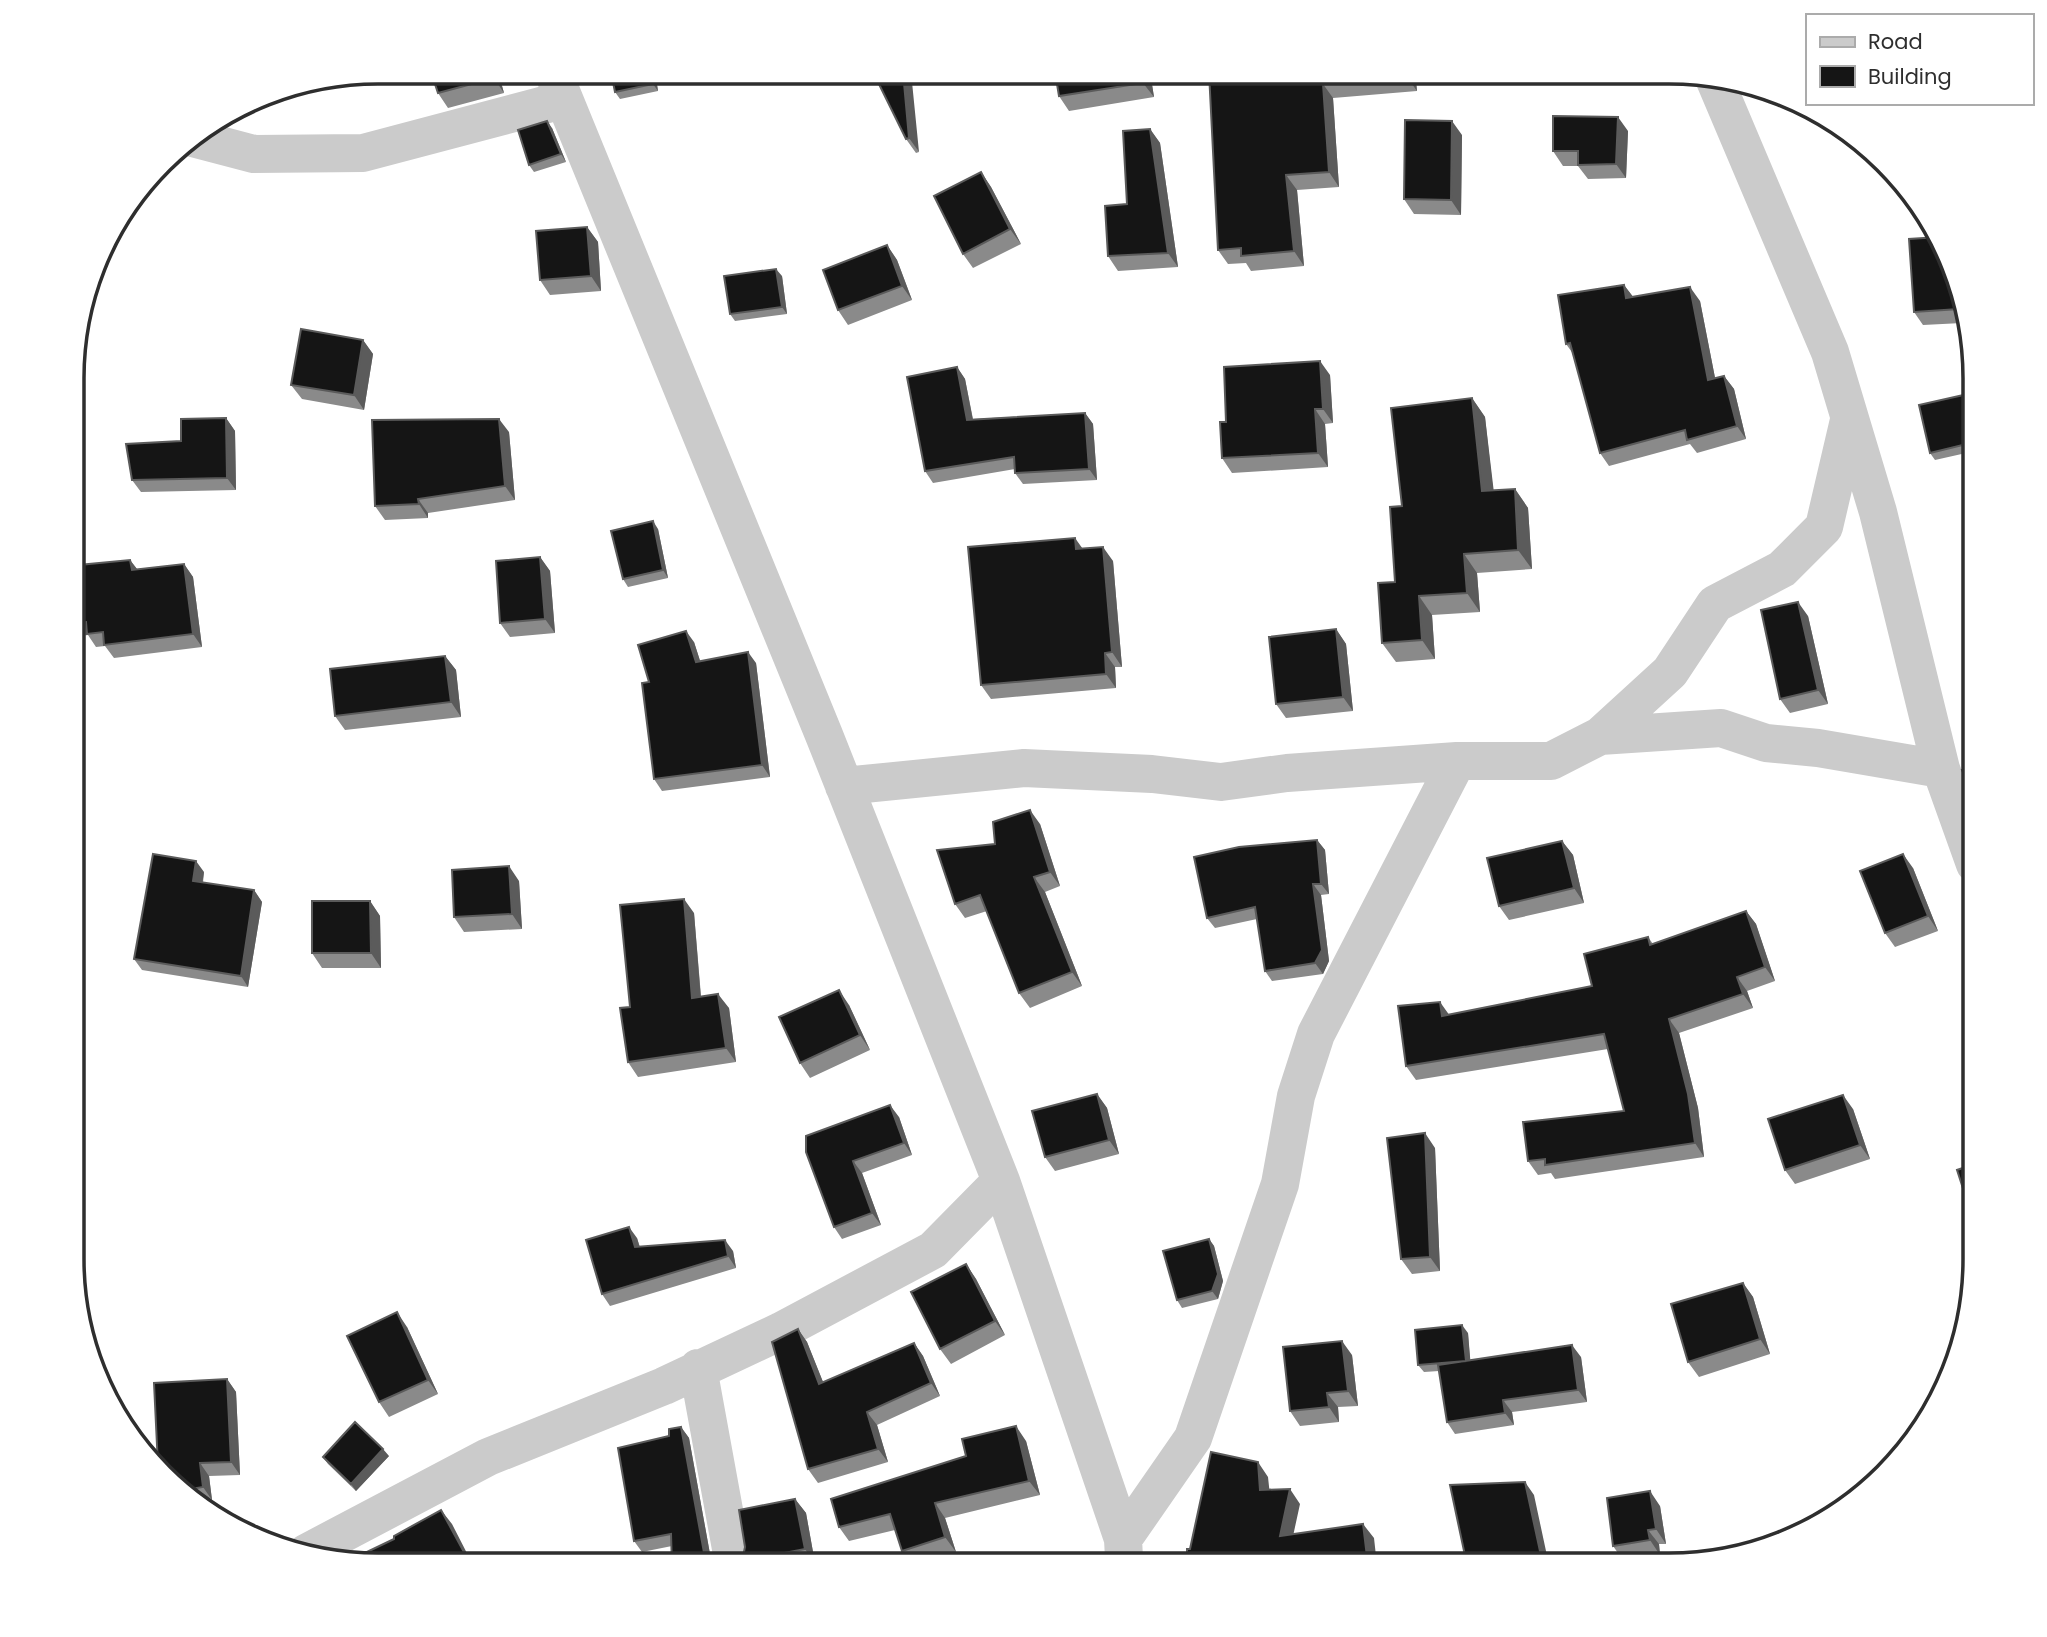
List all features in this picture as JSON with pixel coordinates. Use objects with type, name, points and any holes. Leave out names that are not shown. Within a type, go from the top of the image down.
[{"type":"street","points":[[205,141],[254,154],[363,153],[558,86],[844,786],[1001,1181],[1124,1552]]},
{"type":"street","points":[[1718,89],[1759,190],[1815,316],[1850,419],[1878,512],[1941,769],[1963,824]]},
{"type":"street","points":[[844,786],[1024,768],[1075,773],[1152,774],[1221,782],[1287,773],[1457,761],[1551,761],[1600,736],[1670,672],[1715,604],[1782,569],[1824,527],[1850,419]]},
{"type":"street","points":[[1600,736],[1721,728],[1766,743],[1818,748],[1941,769]]},
{"type":"street","points":[[1124,1552],[1193,1437],[1280,1184],[1296,1096],[1316,1034],[1457,761]]},
{"type":"street","points":[[318,1547],[488,1457],[664,1386],[781,1331],[933,1250],[1001,1181]]},
{"type":"street","points":[[698,1368],[732,1553]]},
{"type":"building","points":[[435,84],[472,84],[438,93]]},
{"type":"building","points":[[613,84],[653,84],[615,92]]},
{"type":"building","points":[[879,84],[904,84],[909,138],[906,139]]},
{"type":"building","points":[[1057,84],[1137,84],[1059,96]]},
{"type":"building","points":[[1210,84],[1323,84],[1329,172],[1286,175],[1294,251],[1241,256],[1241,248],[1218,250]]},
{"type":"building","points":[[1553,116],[1618,117],[1616,164],[1578,165],[1578,151],[1553,151]]},
{"type":"building","points":[[1405,120],[1452,121],[1451,200],[1404,199]]},
{"type":"building","points":[[547,121],[561,154],[529,165],[518,130]]},
{"type":"building","points":[[1150,129],[1168,253],[1108,256],[1105,206],[1127,204],[1123,131]]},
{"type":"building","points":[[981,172],[1010,229],[963,254],[934,196]]},
{"type":"building","points":[[587,227],[591,276],[540,280],[536,231]]},
{"type":"building","points":[[1928,238],[1941,265],[1955,309],[1914,312],[1909,239]]},
{"type":"building","points":[[887,245],[902,286],[838,310],[823,270]]},
{"type":"building","points":[[776,269],[782,307],[730,314],[724,276]]},
{"type":"building","points":[[1624,285],[1626,298],[1690,287],[1708,380],[1724,376],[1737,426],[1687,440],[1685,430],[1600,453],[1570,343],[1566,344],[1558,295]]},
{"type":"building","points":[[301,329],[363,340],[354,395],[291,385]]},
{"type":"building","points":[[1320,361],[1323,409],[1315,409],[1318,453],[1222,458],[1220,422],[1226,422],[1224,367]]},
{"type":"building","points":[[957,367],[967,420],[1085,413],[1089,469],[1015,473],[1014,457],[925,471],[907,377]]},
{"type":"building","points":[[1963,395],[1963,445],[1930,453],[1919,405]]},
{"type":"building","points":[[1472,398],[1482,491],[1515,489],[1518,550],[1464,554],[1467,593],[1419,596],[1422,640],[1382,643],[1378,583],[1395,582],[1390,507],[1402,506],[1391,408]]},
{"type":"building","points":[[226,418],[227,478],[132,480],[126,444],[181,441],[181,419]]},
{"type":"building","points":[[499,419],[505,486],[418,499],[419,504],[375,506],[372,420]]},
{"type":"building","points":[[653,521],[663,570],[623,579],[611,531]]},
{"type":"building","points":[[1075,538],[1076,549],[1103,547],[1112,652],[1105,653],[1106,674],[981,685],[968,547]]},
{"type":"building","points":[[540,557],[545,619],[500,623],[496,561]]},
{"type":"building","points":[[130,560],[132,570],[184,564],[193,634],[104,645],[103,632],[87,634],[84,622],[84,565]]},
{"type":"building","points":[[1798,602],[1818,690],[1780,699],[1761,610]]},
{"type":"building","points":[[1336,629],[1343,697],[1276,704],[1269,637]]},
{"type":"building","points":[[686,631],[696,662],[748,652],[762,765],[654,779],[642,683],[649,682],[638,645]]},
{"type":"building","points":[[445,656],[451,702],[335,716],[330,669]]},
{"type":"building","points":[[1030,810],[1050,872],[1034,877],[1072,972],[1019,993],[980,895],[955,904],[937,850],[995,844],[993,822]]},
{"type":"building","points":[[1317,840],[1321,884],[1313,884],[1322,950],[1315,963],[1265,971],[1255,907],[1207,918],[1194,857],[1239,847]]},
{"type":"building","points":[[1562,841],[1574,888],[1499,906],[1487,858]]},
{"type":"building","points":[[153,854],[196,861],[193,881],[254,890],[241,976],[134,959]]},
{"type":"building","points":[[1903,854],[1928,916],[1885,933],[1860,871]]},
{"type":"building","points":[[509,866],[512,914],[454,917],[452,870]]},
{"type":"building","points":[[684,899],[692,998],[718,994],[726,1048],[628,1062],[620,1008],[630,1007],[620,905]]},
{"type":"building","points":[[312,901],[370,901],[371,953],[312,953]]},
{"type":"building","points":[[1746,911],[1765,967],[1737,977],[1743,994],[1669,1019],[1688,1094],[1695,1143],[1545,1165],[1545,1159],[1528,1161],[1523,1122],[1624,1111],[1604,1034],[1406,1066],[1398,1006],[1440,1002],[1442,1016],[1592,986],[1584,954],[1648,937],[1650,945]]},
{"type":"building","points":[[839,990],[860,1035],[800,1063],[779,1017]]},
{"type":"building","points":[[1097,1094],[1109,1140],[1045,1157],[1032,1111]]},
{"type":"building","points":[[1843,1095],[1860,1145],[1785,1170],[1768,1119]]},
{"type":"building","points":[[890,1105],[904,1143],[853,1161],[872,1213],[834,1227],[806,1152],[806,1136]]},
{"type":"building","points":[[1425,1133],[1430,1257],[1401,1259],[1387,1138]]},
{"type":"building","points":[[1963,1168],[1963,1188],[1957,1170]]},
{"type":"building","points":[[629,1227],[635,1247],[725,1240],[728,1256],[602,1294],[586,1240]]},
{"type":"building","points":[[1209,1239],[1218,1274],[1212,1291],[1177,1300],[1163,1251]]},
{"type":"building","points":[[966,1264],[995,1321],[940,1349],[911,1292]]},
{"type":"building","points":[[1743,1283],[1760,1339],[1688,1362],[1671,1304]]},
{"type":"building","points":[[397,1312],[428,1380],[379,1402],[347,1336]]},
{"type":"building","points":[[1462,1325],[1466,1361],[1418,1365],[1415,1330]]},
{"type":"building","points":[[798,1329],[819,1384],[914,1343],[931,1383],[867,1412],[878,1449],[808,1469],[772,1342]]},
{"type":"building","points":[[1342,1341],[1348,1391],[1327,1393],[1329,1407],[1290,1411],[1283,1347]]},
{"type":"building","points":[[1572,1345],[1578,1390],[1503,1400],[1505,1413],[1447,1422],[1438,1365]]},
{"type":"building","points":[[227,1379],[231,1462],[200,1463],[203,1487],[195,1488],[157,1453],[154,1383]]},
{"type":"building","points":[[355,1422],[383,1449],[351,1484],[323,1457]]},
{"type":"building","points":[[1016,1426],[1029,1481],[935,1503],[945,1537],[902,1551],[890,1514],[839,1527],[831,1499],[966,1456],[962,1439]]},
{"type":"building","points":[[681,1427],[704,1553],[672,1553],[671,1534],[634,1541],[618,1448],[669,1436],[669,1429]]},
{"type":"building","points":[[1211,1452],[1258,1462],[1260,1490],[1290,1489],[1280,1536],[1363,1524],[1367,1553],[1187,1553],[1187,1549],[1190,1549]]},
{"type":"building","points":[[1525,1482],[1540,1553],[1464,1553],[1450,1485]]},
{"type":"building","points":[[1650,1491],[1656,1529],[1648,1530],[1650,1540],[1613,1546],[1607,1498]]},
{"type":"building","points":[[795,1499],[805,1549],[784,1553],[744,1553],[739,1510]]},
{"type":"building","points":[[441,1510],[464,1553],[366,1552],[394,1539],[394,1536]]}]
